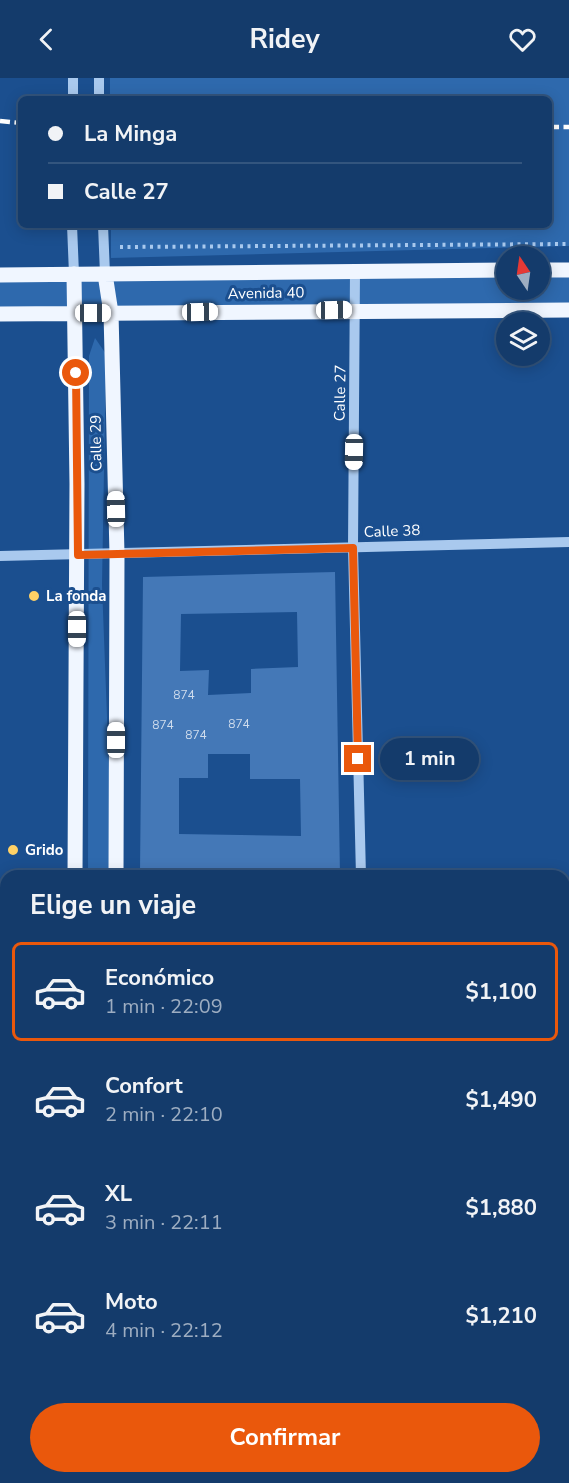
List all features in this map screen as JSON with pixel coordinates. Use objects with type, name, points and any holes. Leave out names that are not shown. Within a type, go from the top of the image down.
[{"type":"main road","name":"Avenida 40","points":[[0,275],[496,270]]},
{"type":"main road","points":[[550,270],[569,270]]},
{"type":"main road","name":"Calle 29","points":[[74,274],[78,555],[75,870]]},
{"type":"main road","name":"Calle 29","points":[[105,274],[111,313],[117,554],[116,870]]},
{"type":"main road","name":"Avenida 40","points":[[0,314],[569,310]]},
{"type":"street","points":[[73,78],[73,96]]},
{"type":"street","points":[[99,78],[99,96]]},
{"type":"street","name":"Calle 29","points":[[72,228],[74,274]]},
{"type":"street","name":"Calle 29","points":[[103,228],[105,274]]},
{"type":"street","name":"Calle 27","points":[[355,271],[353,548],[361,870]]},
{"type":"street","name":"Calle 38","points":[[0,556],[569,542]]},
{"type":"path","points":[[104,247],[569,244]]},
{"type":"shaded area","points":[[110,78],[569,78],[569,246],[496,246],[496,248],[111,258],[111,228],[552,228],[552,96],[110,96]]},
{"type":"shaded area","points":[[569,270],[569,310],[0,312],[0,277],[496,271],[496,300],[550,300],[550,271]]},
{"type":"shaded area","points":[[95,338],[106,354],[102,585],[113,870],[88,870],[89,356]]},
{"type":"building","points":[[335,572],[340,870],[140,870],[143,577]],"holes":[[[297,612],[298,667],[251,669],[251,693],[208,695],[209,670],[180,671],[181,614]],[[208,754],[250,754],[250,779],[300,779],[301,836],[179,834],[179,778],[208,778]]]},
{"type":"railway","points":[[0,121],[18,123]]},
{"type":"railway","points":[[552,127],[569,127]]},
{"type":"place","name":"La fonda","points":[[34,596]]},
{"type":"place","name":"Grido","points":[[13,850]]},
{"type":"route","points":[[76,373],[78,555],[353,548],[358,759]]}]
